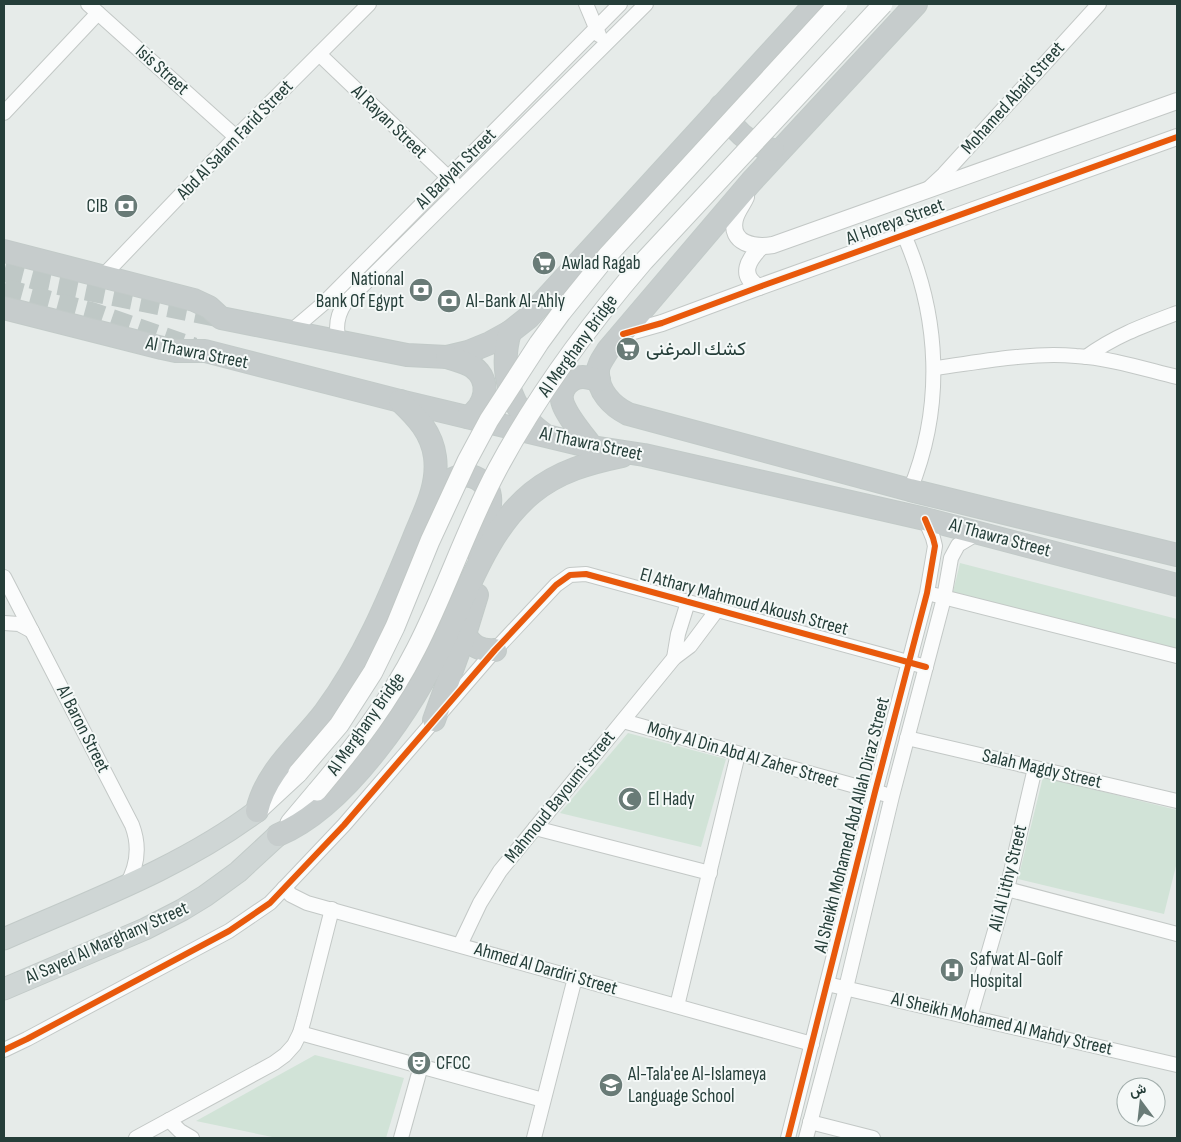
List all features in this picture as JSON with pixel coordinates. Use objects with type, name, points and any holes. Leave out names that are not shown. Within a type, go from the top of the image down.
[{"type":"highway","name":"Al Thawra Street","points":[[4,251],[194,300],[209,307],[221,318],[408,356],[447,357],[480,348],[510,332],[529,317],[815,4]]},
{"type":"highway","points":[[592,447],[566,409],[562,398],[565,387],[573,379],[584,377],[598,380],[600,362],[751,182],[916,4]]},
{"type":"highway","points":[[721,106],[730,123],[743,137],[760,146],[779,151]]},
{"type":"highway","name":"Al Thawra Street","points":[[4,308],[162,348],[183,351],[205,351],[400,401],[592,447],[633,454],[925,519],[1177,585]]},
{"type":"highway","points":[[510,332],[505,354],[506,376],[509,388],[519,410],[536,428],[546,435]]},
{"type":"highway","points":[[447,357],[471,366],[480,374],[483,380],[485,392],[482,404],[468,417]]},
{"type":"highway","name":"Al Thawra Street","points":[[598,380],[601,388],[612,403],[628,414],[910,490],[1177,555]]},
{"type":"highway","points":[[257,811],[263,792],[272,774],[324,713],[361,657],[385,609],[432,494],[436,467],[431,440],[417,417],[400,401]]},
{"type":"highway","points":[[278,834],[307,819],[333,796],[365,763],[393,728],[433,663],[479,564],[506,520],[523,501],[543,485],[577,468],[633,454]]},
{"type":"highway","points":[[432,494],[444,484],[463,475],[475,477],[484,483],[488,488],[491,499],[491,505],[480,538],[478,589],[465,634],[434,720]]},
{"type":"highway","points":[[465,634],[469,641],[481,649],[495,650]]},
{"type":"main road","name":"Al Merghany Bridge","points":[[257,811],[298,773],[338,725],[373,672],[395,627],[433,534],[470,455],[499,404],[539,342],[572,298],[608,256],[838,4]]},
{"type":"main road","name":"Al Merghany Bridge","points":[[317,791],[360,739],[397,684],[422,637],[464,538],[497,470],[529,414],[568,356],[610,301],[650,255],[883,4]]},
{"type":"main road","name":"Al Sayed Al Marghany Street","points":[[4,989],[145,929],[205,896],[238,872],[278,834],[317,791]]},
{"type":"main road","points":[[4,939],[160,870],[206,845],[257,811]]},
{"type":"street","name":"Abd Al Salam Farid Street","points":[[102,277],[236,137],[369,4]]},
{"type":"street","points":[[586,4],[604,46]]},
{"type":"street","name":"Al Badyah Street","points":[[290,332],[324,303],[620,4]]},
{"type":"street","name":"Al Badyah Street","points":[[339,342],[336,332],[337,321],[345,303],[646,4]]},
{"type":"street","name":"Mohamed Abaid Street","points":[[925,192],[944,174],[1099,4]]},
{"type":"street","points":[[4,112],[93,8]]},
{"type":"street","name":"Isis Street","points":[[93,8],[236,137]]},
{"type":"street","name":"Al Rayan Street","points":[[319,54],[460,189]]},
{"type":"street","name":"Al Horeya Street","points":[[761,247],[778,243],[925,192],[1177,101]]},
{"type":"street","name":"Al Horeya Street","points":[[623,334],[662,323],[1177,136]]},
{"type":"street","points":[[751,182],[737,215],[735,228],[738,236],[745,244],[761,247]]},
{"type":"street","points":[[904,235],[917,266],[927,299],[932,333],[934,368],[929,431],[921,461],[910,490]]},
{"type":"street","points":[[759,287],[750,279],[747,267],[749,261],[761,247]]},
{"type":"street","points":[[1086,357],[1104,344],[1123,334],[1177,313]]},
{"type":"street","points":[[934,368],[1041,356],[1086,357],[1109,360],[1177,377]]},
{"type":"street","name":"Al Sheikh Mohamed Abd Allah Diraz Street","points":[[788,1138],[874,792],[927,593],[935,546],[925,519]]},
{"type":"street","name":"Al Sheikh Mohamed Abd Allah Diraz Street","points":[[806,1138],[846,988],[892,796],[944,598],[954,551],[963,541],[979,532]]},
{"type":"street","name":"El Athary Mahmoud Akoush Street","points":[[495,650],[556,585],[570,575],[586,574],[926,667]]},
{"type":"street","name":"Al Baron Street","points":[[4,577],[135,831],[137,844],[136,862],[126,886]]},
{"type":"street","points":[[927,593],[1177,656]]},
{"type":"street","name":"Mahmoud Bayoumi Street","points":[[674,658],[678,634],[688,602]]},
{"type":"street","name":"Mahmoud Bayoumi Street","points":[[460,945],[480,903],[500,871],[674,658],[690,646],[717,610]]},
{"type":"street","points":[[4,623],[19,624],[32,631]]},
{"type":"street","points":[[4,1050],[229,931],[270,903],[344,825],[495,650]]},
{"type":"street","name":"Mohy Al Din Abd Al Zaher Street","points":[[623,721],[892,796]]},
{"type":"street","name":"Salah Magdy Street","points":[[907,738],[1177,801]]},
{"type":"street","points":[[677,1006],[738,754]]},
{"type":"street","name":"Ali Al Lithy Street","points":[[970,1017],[1007,889],[1035,768]]},
{"type":"street","points":[[535,828],[710,873]]},
{"type":"street","name":"Ahmed Al Dardiri Street","points":[[284,888],[299,900],[812,1044]]},
{"type":"street","points":[[1007,889],[1177,931]]},
{"type":"street","points":[[136,1138],[274,1063],[294,1045],[300,1033],[332,909]]},
{"type":"street","points":[[534,1138],[575,978]]},
{"type":"street","name":"Al Sheikh Mohamed Al Mahdy Street","points":[[826,984],[1177,1065]]},
{"type":"street","points":[[300,1033],[543,1100]]},
{"type":"street","points":[[402,1138],[421,1066]]},
{"type":"street","points":[[169,1120],[180,1131],[192,1138]]},
{"type":"street","points":[[810,1122],[873,1138]]},
{"type":"green space","points":[[960,563],[1177,619],[1177,651],[952,596]]},
{"type":"green space","points":[[628,733],[726,759],[701,847],[560,813]]},
{"type":"green space","points":[[1043,777],[1177,810],[1177,862],[1164,914],[1018,879]]},
{"type":"green space","points":[[315,1055],[404,1078],[386,1138],[277,1138],[196,1121]]},
{"type":"tunnel","points":[[4,272],[46,283],[220,318]]},
{"type":"tunnel","points":[[4,288],[93,312],[194,347]]},
{"type":"cycle path","points":[[623,334],[662,323],[1177,137]]},
{"type":"cycle path","points":[[788,1138],[927,593],[935,546],[925,519]]},
{"type":"cycle path","points":[[4,1050],[229,931],[270,903],[344,825],[495,650],[556,585],[570,575],[586,574],[926,667]]},
{"type":"place","name":"CIB","points":[[126,206]]},
{"type":"place","name":"Awlad Ragab","points":[[544,263]]},
{"type":"place","name":"National Bank Of Egypt","points":[[421,290]]},
{"type":"place","name":"Al-Bank Al-Ahly","points":[[449,301]]},
{"type":"place","name":"كشك المرغنى","points":[[628,349]]},
{"type":"place","name":"El Hady","points":[[630,799]]},
{"type":"place","name":"Safwat Al-Golf Hospital","points":[[952,970]]},
{"type":"place","name":"CFCC","points":[[419,1063]]},
{"type":"place","name":"Al-Tala'ee Al-Islameya Language School","points":[[611,1085]]}]
